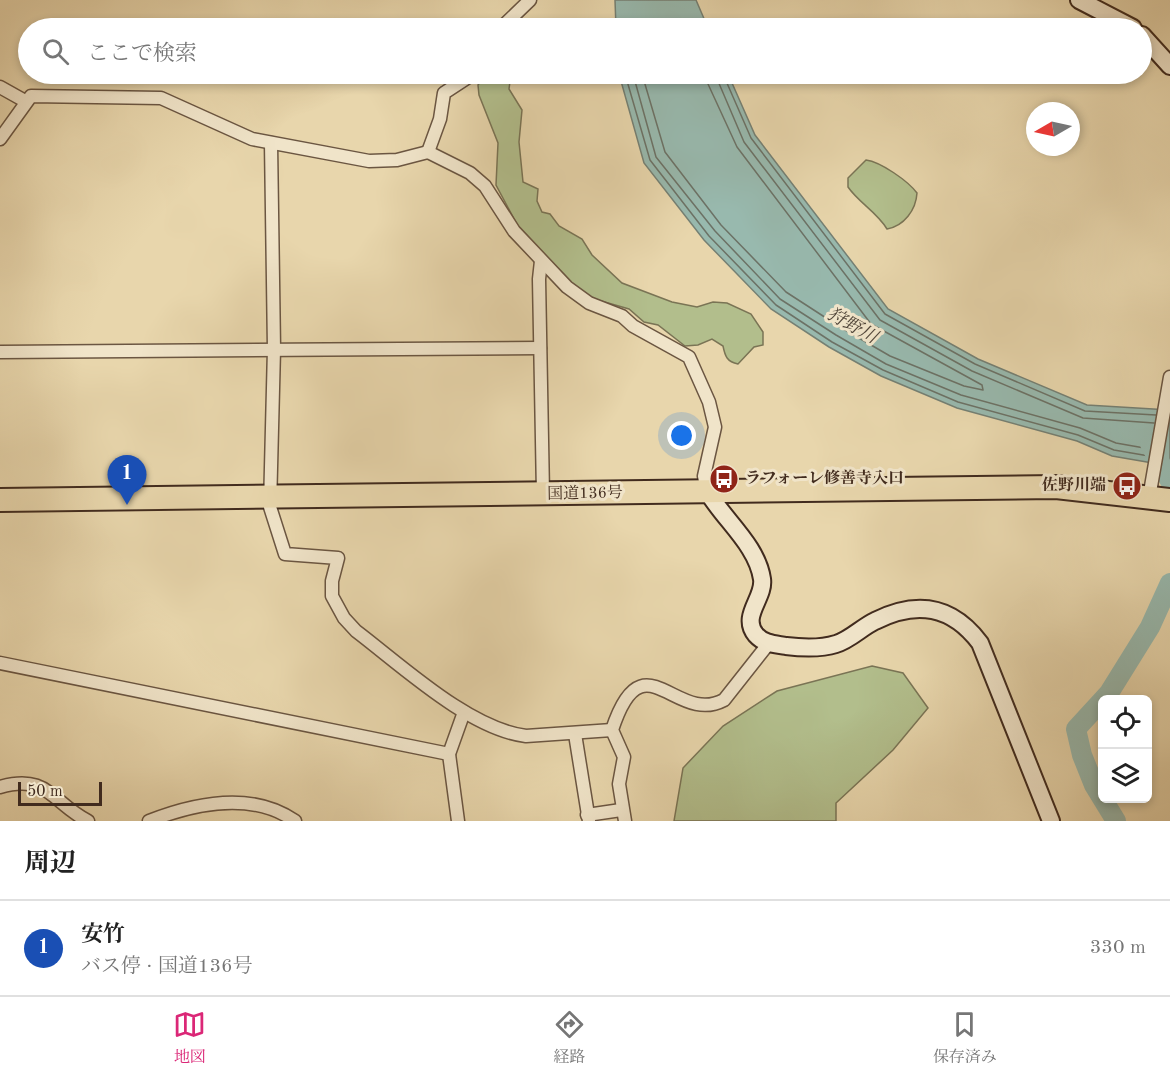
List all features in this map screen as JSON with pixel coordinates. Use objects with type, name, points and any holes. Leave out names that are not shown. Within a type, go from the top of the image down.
[{"type":"highway","name":"国道136号","points":[[0,500],[1056,487],[1156,495]]},
{"type":"street","points":[[511,18],[530,0]]},
{"type":"street","points":[[1079,0],[1114,18]]},
{"type":"street","points":[[1152,46],[1170,66]]},
{"type":"street","points":[[428,152],[440,119],[444,93],[458,84]]},
{"type":"street","points":[[0,87],[25,101]]},
{"type":"street","points":[[0,139],[25,101],[35,95],[161,98],[247,137],[271,143],[369,161],[397,159],[428,152],[470,173],[485,186],[514,231],[567,287],[589,303],[622,316],[633,326],[689,357],[705,393],[716,427],[704,476],[707,491],[759,564],[763,586],[752,612],[751,623],[758,637],[769,643],[804,647],[836,644],[875,621],[913,610],[929,609],[957,618],[980,643],[1051,821]]},
{"type":"street","points":[[271,143],[274,349],[270,511],[285,554],[338,558],[331,589],[344,618],[356,631],[464,712],[515,735],[544,736],[612,729]]},
{"type":"street","points":[[541,261],[543,494]]},
{"type":"street","points":[[0,352],[540,348]]},
{"type":"street","points":[[1156,495],[1170,377]]},
{"type":"street","points":[[575,734],[588,818],[623,815],[619,784],[624,757],[612,729],[630,691],[639,686],[656,687],[709,704],[724,700],[769,643]]},
{"type":"street","points":[[0,663],[449,754]]},
{"type":"street","points":[[458,821],[449,754],[464,712]]},
{"type":"street","points":[[0,787],[34,783],[88,821]]},
{"type":"street","points":[[149,821],[188,808],[219,803],[237,803],[270,808],[295,821]]},
{"type":"green space","points":[[510,84],[509,89],[522,110],[519,142],[523,182],[538,189],[537,201],[542,212],[550,214],[559,226],[582,239],[592,255],[622,283],[672,302],[697,307],[713,302],[727,303],[751,314],[763,332],[763,345],[754,347],[738,364],[734,363],[727,358],[723,346],[712,339],[698,345],[685,346],[658,325],[644,322],[629,309],[594,299],[572,284],[520,230],[496,185],[498,143],[479,95],[478,85]]},
{"type":"green space","points":[[866,160],[879,164],[894,173],[917,193],[912,211],[904,221],[893,227],[887,229],[848,187],[848,178]]},
{"type":"green space","points":[[872,666],[903,673],[928,708],[893,750],[836,803],[836,821],[674,821],[683,768],[723,726],[777,691]]},
{"type":"water","points":[[615,0],[696,0],[704,18],[616,18]]},
{"type":"water","name":"狩野川","points":[[622,84],[732,84],[755,135],[888,309],[978,359],[1087,405],[1170,410],[1170,466],[1112,456],[1077,441],[957,408],[881,376],[829,347],[771,309],[704,240],[644,163]]},
{"type":"waterway","points":[[1150,444],[1170,481]]},
{"type":"waterway","points":[[1116,821],[1094,785],[1082,755],[1076,729],[1109,693],[1150,627],[1170,583]]},
{"type":"place","name":"ラフォーレ修善寺入口","points":[[724,479]]},
{"type":"place","name":"佐野川端","points":[[1127,486]]},
{"type":"place","name":"安竹","points":[[127,505]]}]
